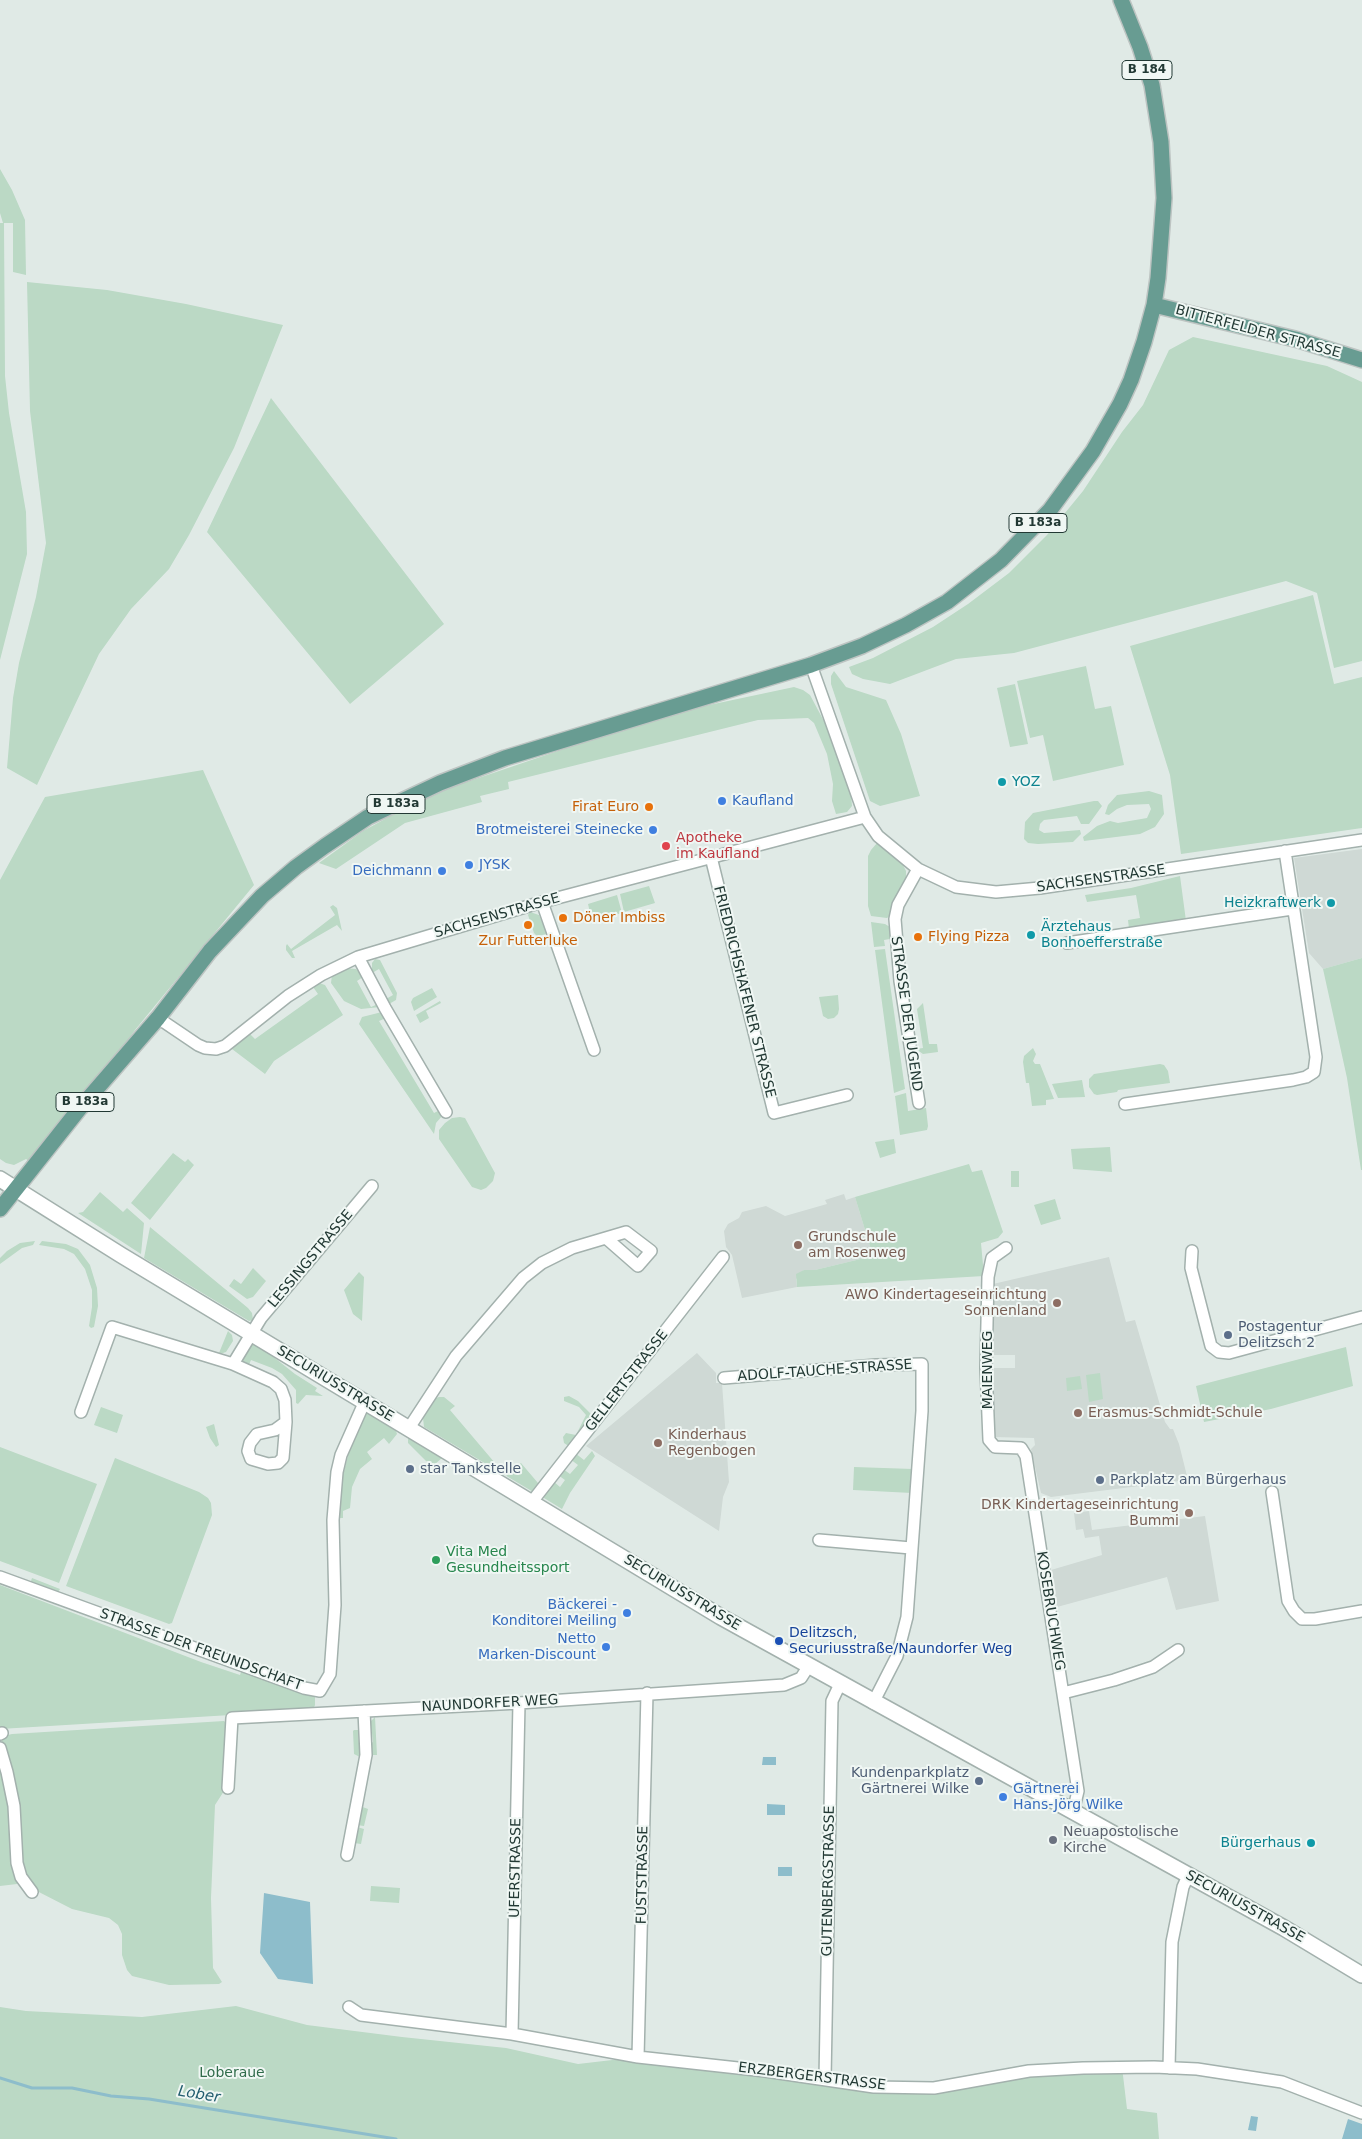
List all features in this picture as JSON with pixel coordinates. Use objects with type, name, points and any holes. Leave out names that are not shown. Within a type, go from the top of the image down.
[{"type":"main road","name":"B 184","points":[[1121,0],[1140,47],[1152,85],[1161,142],[1164,180],[1163,222],[1154,305]]},
{"type":"main road","name":"BITTERFELDER STRASSE","points":[[1154,305],[1295,339],[1362,360]]},
{"type":"main road","name":"B 183a","points":[[0,1209],[80,1108],[158,1018],[210,950],[262,896],[296,867],[368,817],[440,783],[505,758],[811,665],[862,646],[906,626],[947,602],[1001,560],[1050,510],[1070,484],[1108,426],[1131,380],[1154,305]]},
{"type":"street","name":"SACHSENSTRASSE","points":[[811,665],[865,817],[878,836],[918,869],[956,887],[996,892],[1040,888],[1362,840]]},
{"type":"street","name":"SACHSENSTRASSE","points":[[158,1018],[205,1048],[216,1049],[225,1046],[288,996],[321,975],[358,957],[542,902],[865,817]]},
{"type":"street","points":[[1125,1104],[1293,1080],[1306,1077],[1314,1072],[1316,1057],[1292,909],[1285,851]]},
{"type":"street","name":"FRIEDRICHSHAFENER STRASSE","points":[[712,856],[774,1113],[847,1095]]},
{"type":"street","name":"STRASSE DER JUGEND","points":[[918,869],[898,905],[894,919],[900,981],[919,1104]]},
{"type":"street","points":[[542,902],[594,1050]]},
{"type":"street","points":[[1067,943],[1292,909]]},
{"type":"street","points":[[358,957],[385,1008],[446,1112]]},
{"type":"street","name":"SECURIUSSTRASSE","points":[[0,1179],[531,1504],[720,1617],[1284,1928],[1362,1975]]},
{"type":"street","name":"LESSINGSTRASSE","points":[[233,1364],[261,1318],[372,1186]]},
{"type":"street","points":[[409,1428],[456,1356],[523,1278],[542,1263],[572,1248],[606,1238]]},
{"type":"street","name":"MAIENWEG","points":[[989,1440],[986,1368],[988,1277],[992,1258],[1006,1248]]},
{"type":"street","points":[[1192,1251],[1192,1268],[1205,1320],[1212,1346],[1218,1352],[1229,1353],[1362,1317]]},
{"type":"street","name":"GELLERTSTRASSE","points":[[531,1504],[723,1257]]},
{"type":"street","points":[[81,1412],[112,1326],[233,1364],[273,1382],[281,1389],[285,1400],[286,1422]]},
{"type":"street","name":"ADOLF-TAUCHE-STRASSE","points":[[724,1378],[876,1365],[922,1364],[922,1411],[907,1617],[897,1656],[873,1703]]},
{"type":"street","name":"STRASSE DER FREUNDSCHAFT","points":[[0,1577],[304,1688],[320,1692],[330,1674],[334,1605],[333,1520],[337,1472],[344,1448],[365,1401]]},
{"type":"street","name":"KOSEBRUCHWEG","points":[[989,1440],[994,1447],[1021,1448],[1026,1456],[1078,1791],[1073,1812]]},
{"type":"street","points":[[1272,1492],[1288,1602],[1294,1612],[1302,1618],[1315,1619],[1362,1611]]},
{"type":"street","points":[[819,1540],[911,1548]]},
{"type":"street","points":[[1063,1693],[1114,1680],[1153,1667],[1178,1650]]},
{"type":"street","name":"NAUNDORFER WEG","points":[[228,1788],[232,1718],[519,1703],[784,1685],[801,1678],[808,1666]]},
{"type":"street","name":"GUTENBERGSTRASSE","points":[[825,2079],[832,1701],[840,1684]]},
{"type":"street","name":"FUSTSTRASSE","points":[[638,2057],[647,1693]]},
{"type":"street","name":"UFERSTRASSE","points":[[512,2034],[519,1703]]},
{"type":"street","points":[[347,1856],[366,1756],[364,1711]]},
{"type":"street","points":[[0,1748],[8,1772],[14,1806],[17,1863],[26,1887],[32,1892]]},
{"type":"street","points":[[1169,2068],[1172,1942],[1182,1887],[1188,1876]]},
{"type":"street","name":"ERZBERGERSTRASSE","points":[[349,2007],[361,2015],[512,2034],[638,2057],[874,2086],[934,2088],[1029,2071],[1083,2068],[1169,2068],[1197,2070],[1282,2082],[1362,2113]]},
{"type":"shaded area","points":[[1362,849],[1362,958],[1323,969],[1309,953],[1294,858]]},
{"type":"shaded area","name":"Grundschule am Rosenweg","points":[[844,1194],[846,1200],[855,1197],[873,1256],[815,1270],[804,1270],[796,1279],[797,1287],[742,1298],[732,1255],[726,1247],[724,1231],[728,1224],[739,1218],[742,1212],[766,1206],[785,1216],[827,1204],[825,1200]]},
{"type":"shaded area","name":"Erasmus-Schmidt-Schule","points":[[1109,1257],[1126,1322],[1135,1320],[1165,1422],[1170,1429],[1173,1429],[1179,1444],[1188,1480],[1051,1497],[1041,1493],[1031,1449],[1035,1445],[1034,1438],[993,1437],[994,1368],[1015,1368],[1015,1355],[994,1355],[993,1284]]},
{"type":"shaded area","name":"Kinderhaus Regenbogen","points":[[697,1353],[716,1373],[716,1383],[722,1383],[729,1482],[723,1497],[719,1531],[586,1446]]},
{"type":"shaded area","points":[[1089,1511],[1092,1530],[1205,1516],[1219,1601],[1176,1610],[1167,1577],[1057,1607],[1051,1570],[1102,1555],[1099,1536],[1085,1538],[1083,1529],[1076,1530],[1074,1513]]},
{"type":"green space","points":[[0,169],[12,190],[25,220],[26,275],[13,272],[13,223],[4,223],[5,376],[9,413],[26,512],[27,554],[0,660],[0,223],[3,223],[0,213]]},
{"type":"green space","points":[[27,282],[107,290],[186,304],[283,325],[234,448],[189,535],[169,569],[131,609],[99,654],[37,785],[7,768],[13,698],[19,663],[36,597],[46,543],[30,411]]},
{"type":"green space","points":[[1193,337],[1327,366],[1362,382],[1362,661],[1334,668],[1317,593],[1286,581],[1014,653],[956,659],[890,684],[863,679],[852,674],[849,667],[873,658],[933,627],[968,604],[1009,573],[1047,535],[1083,491],[1122,432],[1143,405],[1169,350]]},
{"type":"green space","points":[[271,398],[444,624],[350,704],[207,532]]},
{"type":"green space","points":[[1313,595],[1334,684],[1362,677],[1362,828],[1181,854],[1170,775],[1130,646]]},
{"type":"green space","points":[[1086,666],[1095,709],[1111,706],[1124,765],[1053,781],[1043,735],[1030,738],[1017,681]]},
{"type":"green space","points":[[834,671],[846,687],[886,700],[901,734],[920,796],[880,806],[870,801],[831,684],[831,676]]},
{"type":"green space","points":[[1015,684],[1028,744],[1010,747],[997,688]]},
{"type":"green space","points":[[794,687],[810,695],[826,725],[851,794],[852,806],[847,812],[836,814],[832,801],[833,784],[827,754],[814,723],[808,718],[758,720],[508,782],[509,789],[480,796],[482,802],[405,823],[336,869],[319,863],[363,831],[396,813],[452,787],[599,737],[695,708]]},
{"type":"green space","points":[[203,770],[254,885],[135,1030],[100,1079],[29,1161],[26,1159],[14,1165],[6,1163],[0,1159],[0,880],[45,797]]},
{"type":"green space","points":[[1149,791],[1162,795],[1164,814],[1155,827],[1140,834],[1084,841],[1083,837],[1097,826],[1110,821],[1118,823],[1147,818],[1151,809],[1149,804],[1127,805],[1109,815],[1105,814],[1108,805],[1117,795]]},
{"type":"green space","points":[[1098,801],[1102,806],[1089,824],[1081,824],[1077,816],[1044,820],[1040,824],[1039,830],[1044,833],[1080,830],[1081,834],[1073,842],[1038,844],[1028,843],[1024,839],[1025,822],[1033,813]]},
{"type":"green space","points":[[877,843],[903,865],[906,871],[906,878],[891,915],[887,918],[871,916],[868,906],[868,856]]},
{"type":"green space","points":[[1180,876],[1186,921],[1129,929],[1128,920],[1140,918],[1136,895],[1087,902],[1085,895],[1131,888]]},
{"type":"green space","points":[[649,886],[655,903],[624,912],[620,894]]},
{"type":"green space","points":[[617,895],[622,913],[592,921],[588,904]]},
{"type":"green space","points":[[333,905],[337,908],[342,931],[337,925],[292,951],[295,958],[292,958],[286,950],[287,944],[291,949],[335,915],[330,907]]},
{"type":"green space","points":[[530,912],[539,915],[547,934],[537,936],[534,933],[528,915]]},
{"type":"green space","points":[[871,922],[885,924],[890,927],[890,939],[884,940],[885,946],[874,947]]},
{"type":"green space","points":[[885,949],[905,1089],[894,1093],[875,950]]},
{"type":"green space","points":[[1362,958],[1361,1170],[1347,1078],[1323,969]]},
{"type":"green space","points":[[375,959],[380,960],[397,993],[396,1000],[389,1004],[386,999],[393,995],[379,969],[372,973],[372,963]]},
{"type":"green space","points":[[345,968],[356,969],[360,973],[363,977],[357,981],[371,1007],[378,1004],[380,1007],[361,1009],[344,1001],[331,983],[332,975]]},
{"type":"green space","points":[[319,983],[325,985],[343,1015],[274,1061],[265,1074],[232,1049],[237,1042],[249,1033],[255,1039],[318,994],[313,987]]},
{"type":"green space","points":[[432,988],[437,997],[414,1011],[411,1002],[413,998]]},
{"type":"green space","points":[[838,995],[838,1014],[834,1018],[828,1019],[823,1016],[819,997]]},
{"type":"green space","points":[[440,1001],[441,1003],[426,1011],[429,1018],[420,1023],[416,1015]]},
{"type":"green space","points":[[923,1003],[929,1044],[937,1044],[938,1052],[923,1054],[916,1049],[923,1048],[917,1009]]},
{"type":"green space","points":[[382,1012],[386,1018],[379,1021],[434,1113],[440,1110],[442,1116],[436,1123],[434,1134],[359,1024],[362,1017]]},
{"type":"green space","points":[[1033,1048],[1036,1054],[1033,1061],[1035,1064],[1040,1064],[1054,1099],[1046,1100],[1046,1105],[1032,1106],[1029,1083],[1026,1083],[1024,1056]]},
{"type":"green space","points":[[1160,1064],[1164,1065],[1168,1071],[1170,1083],[1118,1090],[1117,1092],[1097,1095],[1089,1087],[1089,1079],[1094,1074]]},
{"type":"green space","points":[[1082,1080],[1085,1097],[1058,1098],[1052,1084]]},
{"type":"green space","points":[[906,1093],[908,1111],[926,1108],[927,1130],[900,1135],[895,1096]]},
{"type":"green space","points":[[452,1118],[465,1118],[495,1173],[493,1181],[481,1190],[472,1187],[439,1139],[439,1130],[445,1123]]},
{"type":"green space","points":[[894,1139],[896,1153],[880,1158],[875,1142]]},
{"type":"green space","points":[[1110,1147],[1112,1172],[1073,1169],[1071,1149]]},
{"type":"green space","points":[[173,1153],[185,1162],[188,1159],[194,1165],[150,1220],[131,1203]]},
{"type":"green space","points":[[969,1164],[972,1172],[982,1170],[1003,1232],[998,1238],[981,1243],[984,1276],[797,1287],[796,1274],[804,1270],[815,1270],[873,1256],[855,1197]]},
{"type":"green space","points":[[1011,1171],[1019,1171],[1019,1187],[1011,1187]]},
{"type":"green space","points":[[100,1192],[123,1212],[127,1208],[144,1223],[141,1254],[78,1213],[83,1212]]},
{"type":"green space","points":[[1055,1199],[1061,1219],[1041,1225],[1034,1205]]},
{"type":"green space","points":[[150,1227],[248,1308],[252,1313],[253,1320],[249,1321],[144,1258]]},
{"type":"green space","points":[[35,1241],[33,1245],[22,1248],[0,1264],[0,1258],[7,1251],[20,1243]]},
{"type":"green space","points":[[42,1241],[66,1244],[78,1249],[90,1265],[97,1288],[98,1306],[94,1327],[91,1328],[89,1326],[92,1290],[85,1269],[74,1254],[64,1249],[39,1245]]},
{"type":"green space","points":[[253,1268],[266,1281],[253,1297],[247,1299],[229,1286],[234,1279],[241,1284]]},
{"type":"green space","points":[[359,1272],[364,1277],[362,1321],[353,1314],[344,1290]]},
{"type":"green space","points":[[228,1331],[232,1335],[233,1341],[226,1352],[220,1354],[219,1353]]},
{"type":"green space","points":[[251,1343],[317,1388],[315,1391],[323,1396],[306,1395],[298,1404],[296,1403],[296,1390],[282,1374],[251,1360],[248,1367],[242,1363],[241,1358]]},
{"type":"green space","points":[[1346,1347],[1353,1386],[1271,1409],[1204,1422],[1196,1386]]},
{"type":"green space","points":[[1100,1373],[1103,1399],[1089,1402],[1086,1375]]},
{"type":"green space","points":[[1080,1376],[1082,1389],[1067,1391],[1066,1378]]},
{"type":"green space","points":[[569,1396],[578,1401],[593,1416],[570,1447],[564,1443],[563,1437],[566,1433],[576,1435],[586,1415],[579,1407],[564,1401],[564,1397]]},
{"type":"green space","points":[[444,1397],[455,1406],[450,1410],[506,1476],[424,1427],[423,1418],[425,1412],[433,1399]]},
{"type":"green space","points":[[101,1407],[123,1415],[117,1433],[94,1425]]},
{"type":"green space","points":[[1141,1408],[1142,1412],[1113,1416],[1113,1412]]},
{"type":"green space","points":[[367,1413],[396,1431],[397,1434],[389,1444],[384,1438],[367,1452],[372,1459],[360,1469],[352,1487],[350,1508],[343,1511],[343,1518],[339,1518],[343,1475],[350,1448],[363,1414]]},
{"type":"green space","points":[[214,1424],[219,1445],[216,1447],[206,1427]]},
{"type":"green space","points":[[408,1437],[442,1458],[435,1464],[426,1461],[408,1443]]},
{"type":"green space","points":[[0,1447],[97,1484],[59,1583],[0,1561]]},
{"type":"green space","points":[[592,1451],[595,1456],[570,1493],[562,1509],[542,1497],[553,1481],[560,1487],[565,1480],[558,1475],[563,1469],[570,1474],[578,1465],[570,1459],[575,1453],[584,1460]]},
{"type":"green space","points":[[115,1458],[199,1492],[208,1498],[211,1503],[212,1515],[172,1623],[169,1624],[66,1586]]},
{"type":"green space","points":[[521,1463],[540,1488],[535,1493],[506,1476]]},
{"type":"green space","points":[[854,1467],[913,1469],[912,1493],[853,1490]]},
{"type":"green space","points":[[32,1578],[60,1589],[57,1594],[30,1584]]},
{"type":"green space","points":[[0,1585],[201,1662],[240,1675],[242,1669],[312,1693],[315,1697],[315,1705],[313,1710],[0,1729]]},
{"type":"green space","points":[[375,1717],[377,1755],[369,1755],[369,1745],[373,1742],[372,1733],[368,1731],[369,1723]]},
{"type":"green space","points":[[224,1721],[227,1724],[224,1791],[215,1805],[211,1898],[213,1968],[222,1982],[219,1984],[169,1985],[132,1976],[127,1970],[122,1955],[122,1934],[118,1925],[109,1918],[72,1909],[33,1889],[17,1863],[17,1884],[0,1886],[0,1748],[7,1755],[0,1737],[12,1734]]},
{"type":"green space","points":[[354,1730],[358,1730],[360,1757],[354,1754]]},
{"type":"green space","points":[[360,1806],[368,1809],[364,1826],[357,1825]]},
{"type":"green space","points":[[357,1827],[364,1829],[361,1844],[354,1843]]},
{"type":"green space","points":[[371,1886],[400,1888],[399,1903],[370,1901]]},
{"type":"green space","name":"Loberaue","points":[[236,2006],[307,2025],[506,2048],[578,2064],[638,2057],[934,2088],[1029,2071],[1122,2067],[1127,2109],[1157,2113],[1159,2139],[0,2139],[0,2007],[26,2011],[142,2017]]},
{"type":"water","points":[[763,1757],[776,1757],[776,1765],[762,1765]]},
{"type":"water","points":[[767,1804],[785,1805],[785,1815],[767,1815]]},
{"type":"water","points":[[778,1867],[792,1867],[792,1876],[778,1876]]},
{"type":"water","points":[[264,1893],[310,1902],[313,1984],[278,1979],[260,1953]]},
{"type":"water","points":[[1251,2116],[1258,2117],[1256,2131],[1248,2130]]},
{"type":"water","points":[[1348,2119],[1362,2124],[1362,2139],[1342,2139]]},
{"type":"waterway","name":"Lober","points":[[0,2078],[32,2088],[72,2088],[111,2096],[149,2099],[396,2139]]},
{"type":"place","name":"YOZ","points":[[1002,782]]},
{"type":"place","name":"Kaufland","points":[[722,801]]},
{"type":"place","name":"Firat Euro","points":[[649,807]]},
{"type":"place","name":"Brotmeisterei Steinecke","points":[[653,830]]},
{"type":"place","name":"Apotheke im Kaufland","points":[[666,846]]},
{"type":"place","name":"JYSK","points":[[469,865]]},
{"type":"place","name":"Deichmann","points":[[442,871]]},
{"type":"place","name":"Heizkraftwerk","points":[[1331,903]]},
{"type":"place","name":"Döner Imbiss","points":[[563,918]]},
{"type":"place","name":"Zur Futterluke","points":[[528,925]]},
{"type":"place","name":"Ärztehaus Bonhoefferstraße","points":[[1031,935]]},
{"type":"place","name":"Flying Pizza","points":[[918,937]]},
{"type":"place","name":"Grundschule am Rosenweg","points":[[798,1245]]},
{"type":"place","name":"AWO Kindertageseinrichtung Sonnenland","points":[[1057,1303]]},
{"type":"place","name":"Postagentur Delitzsch 2","points":[[1228,1335]]},
{"type":"place","name":"Erasmus-Schmidt-Schule","points":[[1078,1413]]},
{"type":"place","name":"Kinderhaus Regenbogen","points":[[658,1443]]},
{"type":"place","name":"star Tankstelle","points":[[410,1469]]},
{"type":"place","name":"Parkplatz am Bürgerhaus","points":[[1100,1480]]},
{"type":"place","name":"DRK Kindertageseinrichtung Bummi","points":[[1189,1513]]},
{"type":"place","name":"Vita Med Gesundheitssport","points":[[436,1560]]},
{"type":"place","name":"Bäckerei - Konditorei Meiling","points":[[627,1613]]},
{"type":"place","name":"Delitzsch, Securiusstraße/Naundorfer Weg","points":[[779,1641]]},
{"type":"place","name":"Netto Marken-Discount","points":[[606,1647]]},
{"type":"place","name":"Kundenparkplatz Gärtnerei Wilke","points":[[979,1781]]},
{"type":"place","name":"Gärtnerei Hans-Jörg Wilke","points":[[1003,1797]]},
{"type":"place","name":"Neuapostolische Kirche","points":[[1053,1840]]},
{"type":"place","name":"Bürgerhaus","points":[[1311,1843]]}]
